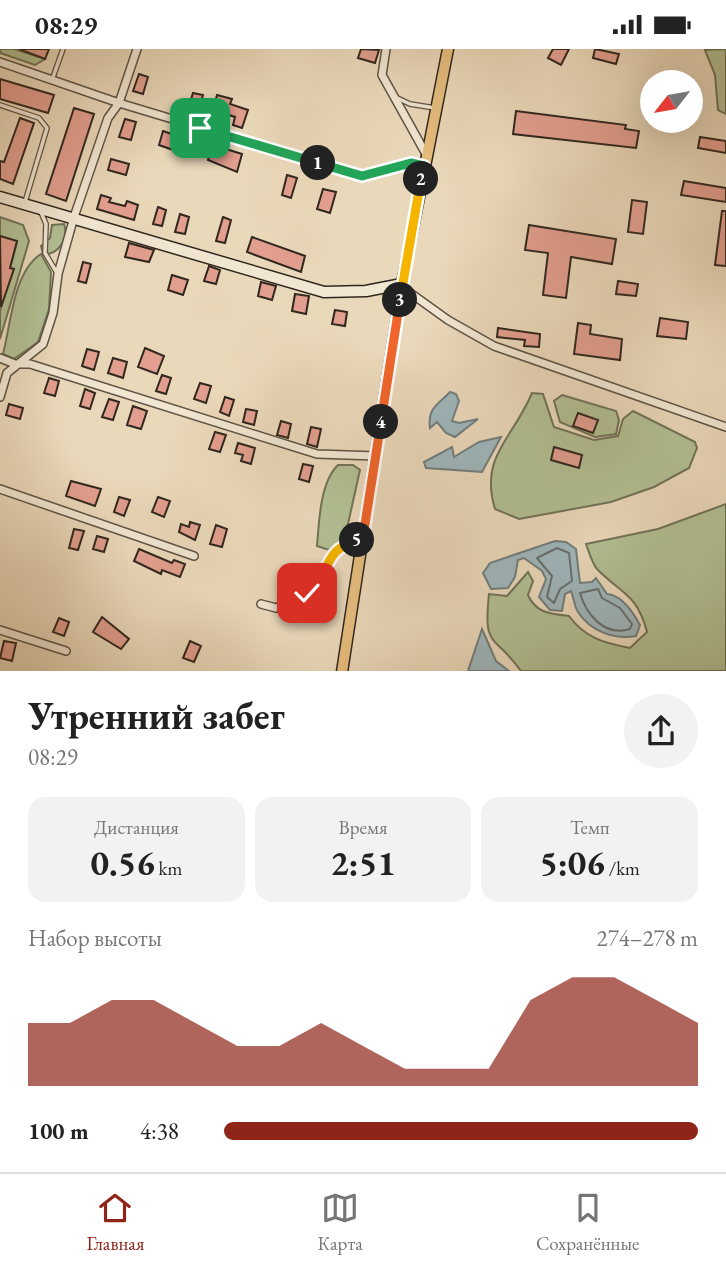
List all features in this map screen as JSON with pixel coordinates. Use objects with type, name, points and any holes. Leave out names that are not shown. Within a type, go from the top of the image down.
[{"type":"main road","points":[[342,671],[402,286],[448,49]]},
{"type":"street","points":[[0,397],[7,373],[43,344],[53,313],[58,274],[74,216],[108,118],[119,103],[138,49]]},
{"type":"street","points":[[0,62],[119,103],[362,176],[425,160],[382,75],[386,49]]},
{"type":"street","points":[[0,197],[40,210],[74,216],[324,292],[366,291],[402,286],[448,320],[494,346],[726,426]]},
{"type":"street","points":[[0,358],[15,364],[30,364],[317,454],[376,456]]},
{"type":"street","points":[[0,489],[194,556]]},
{"type":"street","points":[[261,604],[276,607],[314,588],[333,552],[341,545],[363,537]]},
{"type":"street","points":[[0,630],[66,651]]},
{"type":"lane","points":[[52,80],[63,49]]},
{"type":"lane","points":[[393,96],[410,104],[436,108]]},
{"type":"lane","points":[[0,106],[39,118],[47,128],[24,204]]},
{"type":"lane","points":[[40,210],[46,224],[45,253],[58,274]]},
{"type":"green space","points":[[0,49],[14,49],[45,59],[35,65],[0,53]]},
{"type":"green space","points":[[726,49],[726,114],[718,110],[715,75],[705,50]]},
{"type":"green space","points":[[0,217],[23,225],[29,241],[0,339],[0,311],[13,270],[10,268],[17,242],[0,236]]},
{"type":"green space","points":[[64,224],[65,235],[61,245],[54,252],[43,254],[41,246],[50,238],[52,225]]},
{"type":"green space","points":[[41,254],[51,272],[49,309],[38,342],[14,359],[3,354],[15,299],[24,273]]},
{"type":"green space","points":[[532,393],[543,394],[554,427],[594,440],[618,436],[623,419],[633,411],[695,442],[697,448],[689,468],[654,487],[611,502],[519,519],[495,509],[491,475],[495,461]]},
{"type":"green space","points":[[562,395],[616,411],[619,420],[616,434],[595,437],[560,422],[554,401]]},
{"type":"green space","points":[[338,465],[353,465],[360,470],[344,542],[329,550],[317,546],[320,514],[327,481]]},
{"type":"green space","points":[[726,504],[726,671],[521,671],[489,633],[489,594],[507,596],[528,572],[533,581],[528,595],[539,609],[569,616],[588,634],[630,648],[647,632],[643,619],[627,595],[597,569],[586,544],[658,529]]},
{"type":"water","points":[[450,392],[456,394],[459,401],[452,421],[459,423],[478,419],[455,437],[446,433],[437,422],[430,428],[432,411]]},
{"type":"water","points":[[501,437],[482,472],[426,468],[424,462],[452,447],[454,457],[479,442]]},
{"type":"water","points":[[555,541],[566,542],[576,549],[580,583],[592,582],[596,578],[607,594],[618,597],[626,605],[640,625],[636,636],[619,637],[596,629],[583,619],[577,610],[571,591],[565,594],[562,611],[550,610],[539,597],[546,579],[542,571],[524,558],[518,560],[515,577],[508,588],[491,589],[483,573],[490,563]]},
{"type":"water","points":[[482,629],[496,661],[509,671],[468,671]]},
{"type":"building","points":[[19,49],[49,49],[45,59]]},
{"type":"building","points":[[361,49],[379,50],[375,63],[358,58]]},
{"type":"building","points":[[553,49],[569,49],[561,65],[548,58]]},
{"type":"building","points":[[595,49],[619,54],[616,64],[593,58]]},
{"type":"building","points":[[139,74],[148,77],[143,94],[133,91]]},
{"type":"building","points":[[0,79],[54,95],[48,113],[0,99]]},
{"type":"building","points":[[193,93],[203,95],[198,112],[188,109]]},
{"type":"building","points":[[217,95],[232,99],[230,104],[248,110],[242,128],[233,125],[235,117],[213,110]]},
{"type":"building","points":[[74,108],[94,114],[66,201],[46,194]]},
{"type":"building","points":[[516,111],[626,125],[625,129],[639,131],[636,148],[513,134]]},
{"type":"building","points":[[20,118],[34,123],[13,184],[0,179],[0,161],[4,162]]},
{"type":"building","points":[[125,119],[136,122],[131,140],[119,137]]},
{"type":"building","points":[[163,131],[198,143],[193,157],[159,145]]},
{"type":"building","points":[[700,137],[726,141],[726,153],[698,148]]},
{"type":"building","points":[[213,145],[242,154],[237,172],[208,160]]},
{"type":"building","points":[[111,159],[129,164],[126,175],[108,170]]},
{"type":"building","points":[[287,175],[297,178],[291,198],[282,195]]},
{"type":"building","points":[[684,181],[726,188],[726,202],[681,195]]},
{"type":"building","points":[[323,189],[336,192],[330,213],[317,209]]},
{"type":"building","points":[[101,195],[111,198],[109,202],[125,206],[127,201],[138,205],[134,220],[97,209]]},
{"type":"building","points":[[632,200],[647,202],[643,234],[628,232]]},
{"type":"building","points":[[158,207],[166,210],[162,226],[153,224]]},
{"type":"building","points":[[722,211],[726,211],[726,266],[715,265]]},
{"type":"building","points":[[180,214],[189,217],[185,234],[175,232]]},
{"type":"building","points":[[223,217],[231,220],[225,243],[216,241]]},
{"type":"building","points":[[529,225],[616,239],[612,264],[571,257],[566,298],[543,295],[548,253],[525,250]]},
{"type":"building","points":[[0,236],[17,241],[10,268],[14,269],[1,307]]},
{"type":"building","points":[[252,237],[305,256],[301,272],[247,252]]},
{"type":"building","points":[[129,243],[154,250],[149,262],[125,257]]},
{"type":"building","points":[[83,262],[91,264],[86,283],[78,281]]},
{"type":"building","points":[[209,266],[220,270],[216,284],[204,281]]},
{"type":"building","points":[[172,275],[188,280],[183,295],[168,290]]},
{"type":"building","points":[[618,281],[638,284],[636,296],[616,294]]},
{"type":"building","points":[[261,282],[276,286],[272,300],[258,296]]},
{"type":"building","points":[[295,294],[309,296],[306,314],[292,311]]},
{"type":"building","points":[[335,310],[347,312],[345,326],[332,324]]},
{"type":"building","points":[[660,318],[688,322],[686,339],[657,336]]},
{"type":"building","points":[[578,323],[591,325],[590,334],[622,339],[620,360],[574,354]]},
{"type":"building","points":[[498,328],[540,334],[539,347],[524,346],[525,340],[497,337]]},
{"type":"building","points":[[145,348],[164,356],[157,374],[138,367]]},
{"type":"building","points":[[87,349],[99,352],[94,370],[82,366]]},
{"type":"building","points":[[113,358],[127,362],[123,378],[108,373]]},
{"type":"building","points":[[162,375],[171,378],[166,394],[156,391]]},
{"type":"building","points":[[49,378],[59,381],[55,396],[44,393]]},
{"type":"building","points":[[200,383],[211,386],[206,403],[194,399]]},
{"type":"building","points":[[85,389],[95,393],[90,409],[80,406]]},
{"type":"building","points":[[225,397],[234,400],[229,416],[220,412]]},
{"type":"building","points":[[109,399],[119,402],[113,420],[102,417]]},
{"type":"building","points":[[9,404],[23,408],[20,419],[6,415]]},
{"type":"building","points":[[133,406],[147,411],[141,429],[127,425]]},
{"type":"building","points":[[246,409],[257,411],[254,425],[243,422]]},
{"type":"building","points":[[578,413],[598,420],[593,433],[573,426]]},
{"type":"building","points":[[281,421],[291,424],[288,438],[277,435]]},
{"type":"building","points":[[311,427],[321,429],[317,447],[307,444]]},
{"type":"building","points":[[215,432],[226,435],[220,452],[209,449]]},
{"type":"building","points":[[238,443],[255,448],[251,464],[241,461],[243,455],[235,453]]},
{"type":"building","points":[[554,447],[582,455],[579,468],[551,460]]},
{"type":"building","points":[[303,464],[313,466],[309,482],[299,479]]},
{"type":"building","points":[[71,481],[101,489],[95,506],[66,496]]},
{"type":"building","points":[[119,497],[130,500],[124,516],[114,512]]},
{"type":"building","points":[[158,497],[170,501],[164,517],[152,512]]},
{"type":"building","points":[[190,522],[200,525],[195,540],[179,532],[181,524],[189,527]]},
{"type":"building","points":[[216,525],[227,529],[222,547],[210,544]]},
{"type":"building","points":[[74,529],[84,531],[78,550],[69,548]]},
{"type":"building","points":[[97,536],[108,539],[104,552],[93,549]]},
{"type":"building","points":[[139,549],[172,563],[174,560],[185,564],[180,577],[162,570],[161,574],[134,561]]},
{"type":"building","points":[[102,617],[129,639],[121,649],[93,632]]},
{"type":"building","points":[[59,618],[69,622],[64,636],[53,632]]},
{"type":"building","points":[[4,641],[16,643],[12,661],[0,658]]},
{"type":"building","points":[[190,641],[201,646],[194,662],[183,658]]},
{"type":"route","points":[[200,128],[362,176],[411,163],[424,166],[402,284],[363,537],[337,548],[328,559],[321,579],[307,593]]}]
